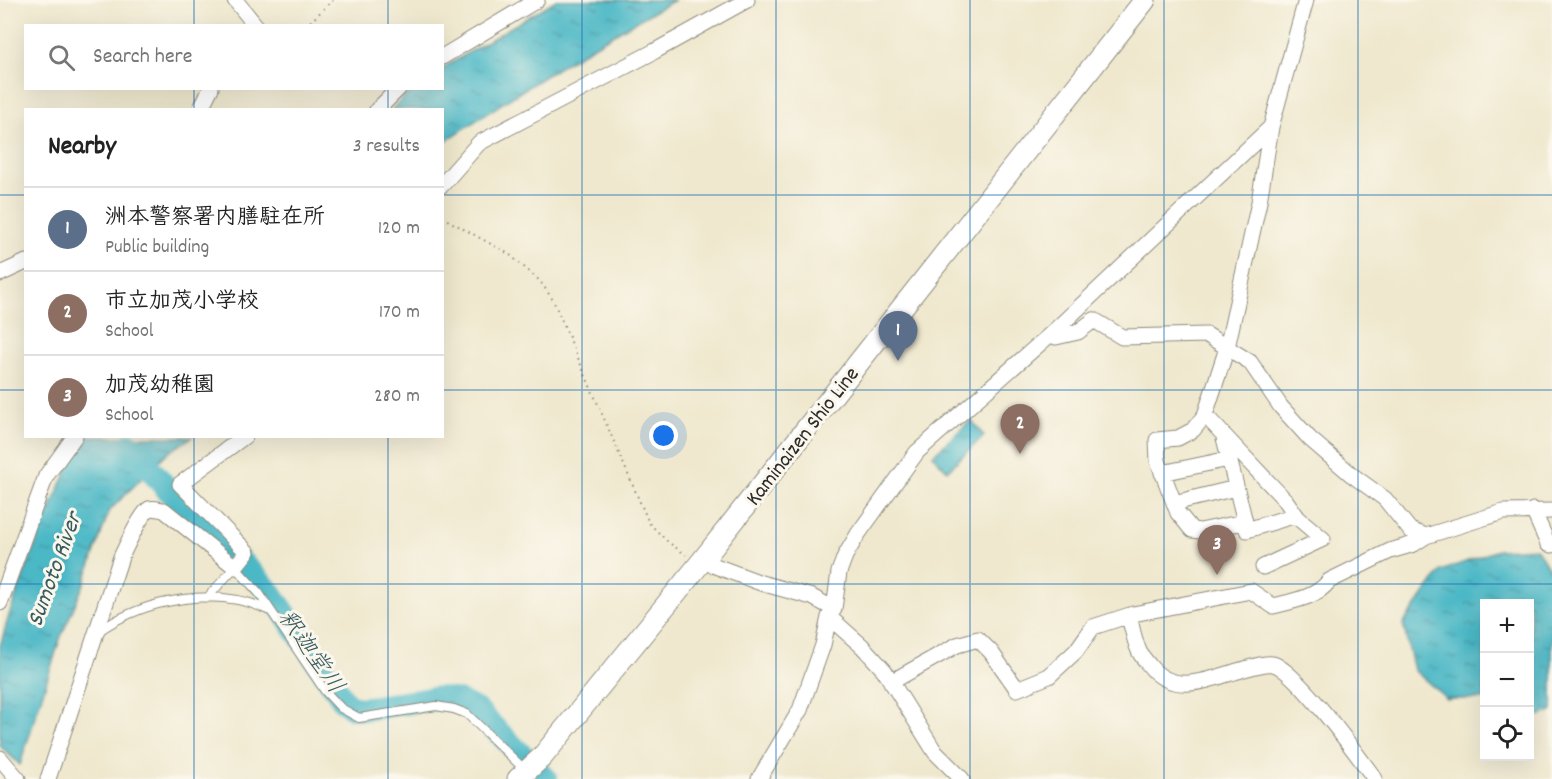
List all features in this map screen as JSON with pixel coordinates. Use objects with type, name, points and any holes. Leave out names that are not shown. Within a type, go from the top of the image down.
[{"type":"main road","name":"Kaminaizen Shio Line","points":[[528,769],[702,561],[1145,0]]},
{"type":"street","points":[[235,0],[254,24]]},
{"type":"street","points":[[444,56],[537,0]]},
{"type":"street","points":[[444,183],[479,143],[747,0]]},
{"type":"street","points":[[1244,522],[1200,531],[1192,530],[1178,513],[1162,474],[1158,461],[1157,440],[1178,438],[1193,430],[1205,415],[1227,348],[1259,202],[1271,128],[1306,0]]},
{"type":"street","points":[[201,108],[210,90]]},
{"type":"street","points":[[379,108],[397,90]]},
{"type":"street","points":[[759,779],[800,710],[823,645],[839,572],[845,556],[858,534],[917,452],[1053,332],[1271,128]]},
{"type":"street","points":[[0,274],[24,263]]},
{"type":"street","points":[[1053,332],[1056,337],[1078,332],[1094,320],[1122,337],[1207,335],[1250,362],[1281,407],[1310,439],[1385,500],[1410,530],[1426,536]]},
{"type":"street","points":[[1205,415],[1286,501],[1296,515],[1323,539],[1263,567]]},
{"type":"street","points":[[1223,434],[1247,530],[1296,515]]},
{"type":"street","points":[[0,603],[46,476],[74,438]]},
{"type":"street","points":[[48,779],[121,557],[148,510],[153,508],[164,510],[236,567],[247,552],[180,484],[242,438]]},
{"type":"street","points":[[1162,474],[1229,459]]},
{"type":"street","points":[[1174,503],[1236,488]]},
{"type":"street","points":[[1533,510],[1548,544],[1552,545]]},
{"type":"street","points":[[891,682],[957,645],[978,639],[991,652],[1017,689],[1049,676],[1077,651],[1093,627],[1129,615],[1251,591],[1273,606],[1300,600],[1323,589],[1329,580],[1390,551],[1414,544],[1426,536],[1503,512],[1552,511]]},
{"type":"street","points":[[702,561],[761,583],[812,597],[831,613],[884,670],[935,752],[962,779]]},
{"type":"street","points":[[1129,615],[1139,652],[1157,676],[1170,682],[1191,683],[1256,666],[1273,664],[1290,675],[1340,731],[1375,779]]},
{"type":"street","points":[[0,758],[16,776]]},
{"type":"lane","points":[[207,598],[236,567],[259,592],[325,691],[349,714],[359,718],[436,706],[454,709],[467,714],[528,769]]},
{"type":"lane","points":[[96,634],[107,626],[152,606],[181,599],[207,598],[253,603],[271,612]]},
{"type":"path","points":[[308,24],[333,0]]},
{"type":"path","points":[[444,218],[509,254],[540,281],[553,300],[649,523],[668,542],[691,558],[702,561]]},
{"type":"water","points":[[556,0],[675,0],[557,68],[444,142],[444,108],[393,108],[411,90],[444,90],[444,67]]},
{"type":"water","points":[[971,420],[984,436],[947,471],[933,455]]},
{"type":"water","name":"Sumoto River","points":[[86,438],[190,438],[165,455],[109,511],[84,584],[60,639],[20,765],[0,746],[0,646],[10,612],[44,522],[70,464]]},
{"type":"water","points":[[1536,548],[1552,573],[1552,712],[1534,717],[1534,599],[1480,599],[1480,699],[1447,699],[1414,670],[1403,624],[1441,571],[1497,550]]},
{"type":"waterway","name":"釈迦堂川","points":[[130,445],[179,503],[227,548]]},
{"type":"waterway","name":"釈迦堂川","points":[[240,561],[271,593],[344,701],[351,707],[362,709],[440,698],[459,701],[476,710],[546,779]]},
{"type":"place","name":"洲本警察署内膳駐在所","points":[[898,361]]},
{"type":"place","name":"市立加茂小学校","points":[[1020,454]]},
{"type":"place","name":"加茂幼稚園","points":[[1217,575]]}]
